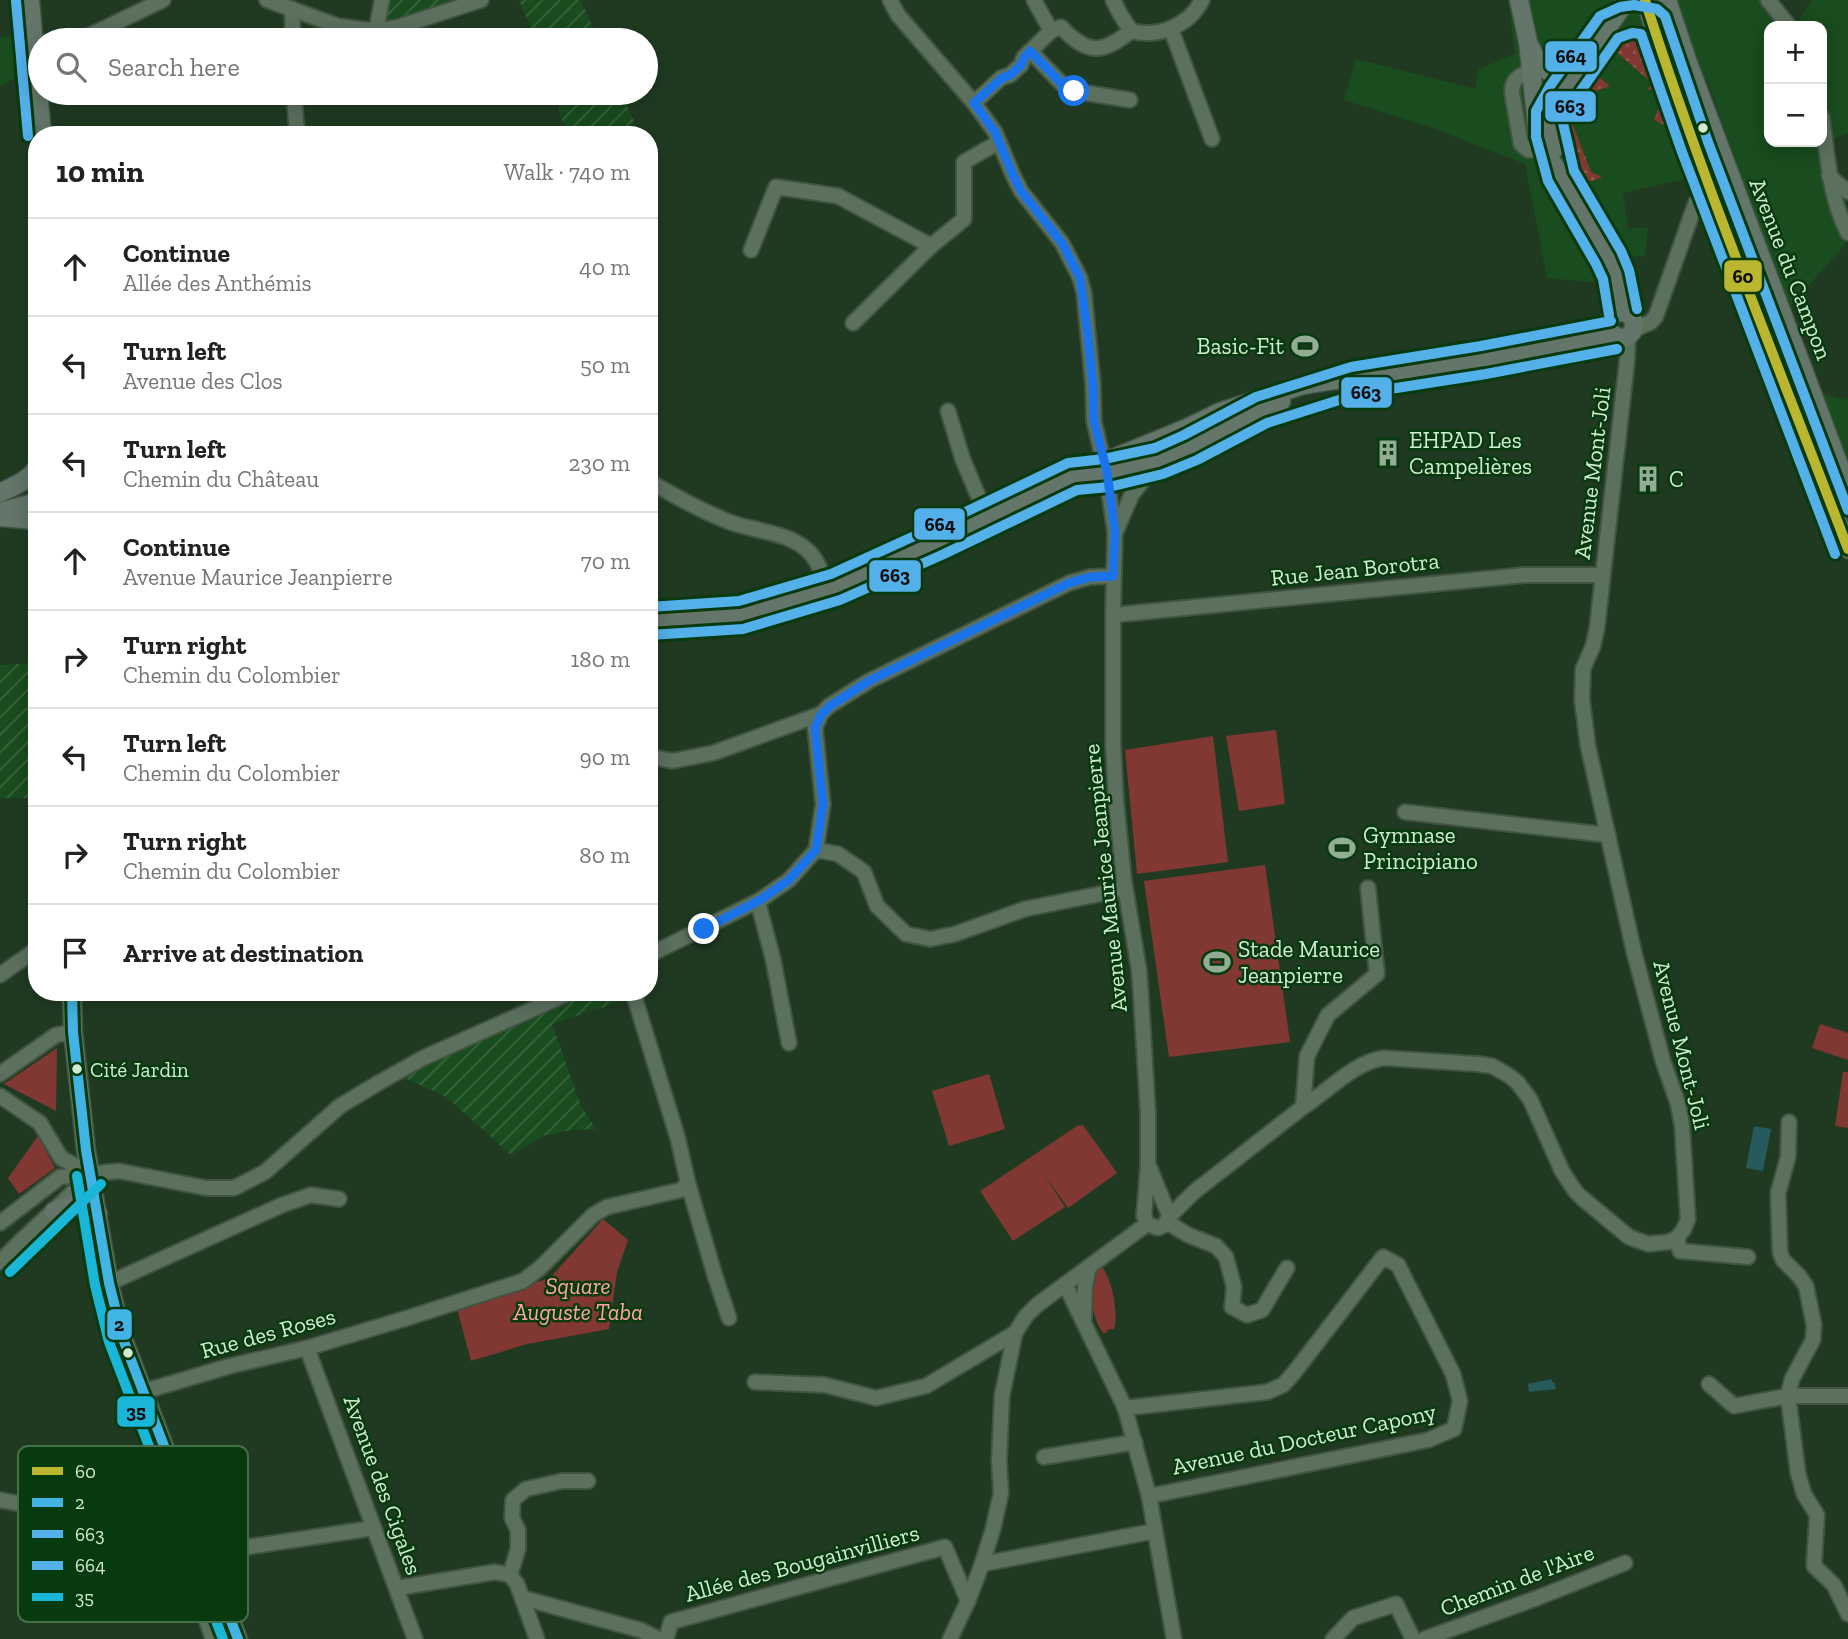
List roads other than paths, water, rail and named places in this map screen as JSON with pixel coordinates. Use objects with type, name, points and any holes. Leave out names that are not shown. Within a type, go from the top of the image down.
[{"type":"main road","points":[[30,0],[34,28]]},
{"type":"main road","points":[[1105,467],[1220,412],[1303,385],[1483,360],[1625,334],[1632,318],[1623,312],[1616,275],[1609,258],[1544,150],[1538,134],[1528,42],[1519,0]]},
{"type":"main road","points":[[1561,176],[1550,135],[1549,116],[1561,94],[1627,0]]},
{"type":"main road","name":"Avenue du Campon","points":[[1645,0],[1669,75],[1848,549]]},
{"type":"main road","name":"Avenue du Campon","points":[[1667,0],[1688,63],[1848,489]]},
{"type":"main road","points":[[1609,27],[1631,18],[1652,22]]},
{"type":"main road","points":[[1528,42],[1541,67],[1547,72],[1576,72]]},
{"type":"main road","points":[[40,105],[42,126]]},
{"type":"main road","points":[[658,620],[741,615],[829,589],[938,541],[1073,476],[1105,467],[1159,461],[1190,448],[1262,410],[1354,380]]},
{"type":"main road","points":[[0,495],[28,477]]},
{"type":"main road","points":[[0,495],[28,491]]},
{"type":"main road","points":[[0,514],[28,505]]},
{"type":"main road","points":[[0,514],[28,519]]},
{"type":"main road","points":[[72,1001],[85,1144],[109,1283],[123,1339],[163,1446]]},
{"type":"main road","points":[[54,1211],[83,1205],[98,1214]]},
{"type":"main road","points":[[231,1622],[238,1639]]},
{"type":"street","points":[[105,28],[163,0]]},
{"type":"street","points":[[267,0],[338,26],[353,28]]},
{"type":"street","points":[[377,28],[382,0]]},
{"type":"street","points":[[392,28],[481,0]]},
{"type":"street","name":"Avenue Maurice Jeanpierre","points":[[890,0],[898,15],[974,103],[995,132],[1021,191],[1062,243],[1080,278],[1093,385],[1094,421],[1105,467],[1115,532],[1113,743],[1125,889],[1141,997],[1148,1113],[1146,1208]]},
{"type":"street","points":[[1034,0],[1051,31]]},
{"type":"street","points":[[1113,0],[1131,31],[1141,34],[1171,29],[1192,15],[1202,0]]},
{"type":"street","points":[[1768,0],[1785,21]]},
{"type":"street","points":[[292,9],[293,28]]},
{"type":"street","points":[[974,103],[1002,78],[1016,70],[1027,54],[1051,31],[1061,27],[1073,40],[1089,48],[1103,49],[1131,31]]},
{"type":"street","points":[[1171,29],[1212,139]]},
{"type":"street","points":[[1027,54],[1074,91],[1130,100]]},
{"type":"street","points":[[295,105],[296,126]]},
{"type":"street","points":[[853,323],[931,246],[964,219],[964,162],[999,142]]},
{"type":"street","points":[[1826,147],[1836,204],[1848,233]]},
{"type":"street","points":[[1829,176],[1848,192]]},
{"type":"street","points":[[751,250],[776,187],[838,196],[931,246]]},
{"type":"street","points":[[1625,334],[1651,322],[1656,316],[1696,202]]},
{"type":"street","name":"Avenue Mont-Joli","points":[[1625,334],[1627,361],[1603,575],[1595,639],[1585,663],[1582,688],[1588,747],[1634,952],[1682,1125],[1688,1211],[1684,1228],[1677,1238]]},
{"type":"street","points":[[948,411],[963,460],[987,517]]},
{"type":"street","points":[[1115,532],[1132,494],[1159,461]]},
{"type":"street","points":[[658,486],[729,522],[790,538],[811,554],[829,589]]},
{"type":"street","name":"Rue Jean Borotra","points":[[1113,615],[1525,575],[1603,575]]},
{"type":"street","points":[[658,951],[758,902],[789,880],[816,850],[823,804],[815,728],[821,715],[830,706],[869,681],[1069,583],[1090,577],[1113,576]]},
{"type":"street","points":[[658,758],[672,761],[713,753],[821,715]]},
{"type":"street","points":[[1405,812],[1608,835]]},
{"type":"street","points":[[816,850],[838,854],[864,872],[877,906],[906,934],[930,939],[955,934],[1025,909],[1125,889]]},
{"type":"street","points":[[1303,1107],[1307,1056],[1328,1015],[1377,974],[1368,888]]},
{"type":"street","points":[[758,902],[773,958],[789,1043]]},
{"type":"street","points":[[0,975],[28,955]]},
{"type":"street","points":[[0,1223],[60,1177],[119,1171],[206,1188],[234,1188],[265,1172],[340,1106],[380,1082],[423,1058],[550,1001]]},
{"type":"street","points":[[635,1001],[729,1318]]},
{"type":"street","points":[[0,1074],[56,1035],[73,1032]]},
{"type":"street","points":[[1287,1268],[1262,1310],[1247,1315],[1232,1307],[1234,1287],[1226,1257],[1221,1251],[1216,1246],[1188,1235],[1167,1215],[1161,1203],[1152,1203],[1146,1208],[1144,1216],[1147,1224],[1158,1228],[1167,1215],[1194,1192],[1303,1107],[1356,1068],[1374,1059],[1384,1058],[1492,1066],[1502,1070],[1517,1082],[1530,1099],[1568,1182],[1582,1198],[1629,1237],[1640,1242],[1658,1244],[1677,1238],[1680,1251],[1748,1257]]},
{"type":"street","points":[[0,1096],[40,1123],[61,1158],[91,1174]]},
{"type":"street","points":[[1789,1122],[1788,1157],[1778,1193],[1780,1252],[1783,1260],[1806,1286],[1814,1332],[1809,1349],[1792,1379],[1788,1395],[1798,1473],[1804,1494],[1817,1515],[1814,1566],[1833,1585],[1848,1614]]},
{"type":"street","name":"Avenue Maurice Jeanpierre","points":[[1149,1164],[1167,1215]]},
{"type":"street","points":[[0,1262],[91,1174]]},
{"type":"street","name":"Rue des Roses","points":[[142,1392],[230,1366],[307,1348],[523,1281],[540,1268],[593,1215],[607,1207],[681,1190],[688,1183]]},
{"type":"street","points":[[109,1283],[282,1205],[311,1195],[339,1199]]},
{"type":"street","points":[[19,1208],[34,1227]]},
{"type":"street","points":[[950,1639],[982,1564],[1001,1493],[999,1461],[1002,1396],[1015,1333],[1037,1305],[1147,1224]]},
{"type":"street","name":"Avenue du Docteur Capony","points":[[1125,1408],[1267,1392],[1283,1385],[1383,1256],[1398,1265],[1453,1374],[1460,1401],[1454,1429],[1428,1440],[1149,1496]]},
{"type":"street","points":[[1084,1321],[1085,1287],[1089,1267]]},
{"type":"street","points":[[1065,1284],[1125,1408],[1149,1496],[1174,1639]]},
{"type":"street","points":[[755,1382],[825,1385],[876,1398],[926,1387],[1015,1333]]},
{"type":"street","name":"Avenue des Cigales","points":[[307,1348],[415,1639]]},
{"type":"street","points":[[1709,1384],[1734,1406],[1788,1395],[1848,1396]]},
{"type":"street","points":[[1044,1457],[1135,1441]]},
{"type":"street","points":[[510,1575],[517,1549],[518,1530],[512,1518],[513,1500],[526,1489],[562,1481],[588,1481]]},
{"type":"street","points":[[0,1500],[18,1503]]},
{"type":"street","points":[[248,1547],[374,1528]]},
{"type":"street","points":[[982,1564],[1155,1531]]},
{"type":"street","name":"Allée des Bougainvilliers","points":[[666,1639],[671,1622],[945,1547],[968,1601]]},
{"type":"street","name":"Chemin de l'Aire","points":[[1424,1639],[1625,1563]]},
{"type":"street","points":[[397,1588],[495,1572],[510,1575],[523,1598],[537,1639]]},
{"type":"street","points":[[523,1598],[640,1630],[659,1639]]},
{"type":"street","points":[[1333,1639],[1353,1618],[1396,1604],[1413,1639]]},
{"type":"street","points":[[207,1622],[213,1639]]},
{"type":"water","points":[[1754,1126],[1771,1129],[1763,1171],[1746,1168]]},
{"type":"water","points":[[1552,1379],[1556,1389],[1529,1392],[1528,1384]]},
{"type":"place","name":"Basic-Fit","points":[[1305,346]]},
{"type":"place","name":"EHPAD Les Campelières","points":[[1388,453]]},
{"type":"place","name":"C","points":[[1648,479]]},
{"type":"place","name":"Gymnase Principiano","points":[[1342,848]]},
{"type":"place","name":"Stade Maurice Jeanpierre","points":[[1217,962]]},
{"type":"place","name":"Cité Jardin","points":[[77,1069]]},
{"type":"park label","name":"Square Auguste Taba","points":[[578,1299]]}]
